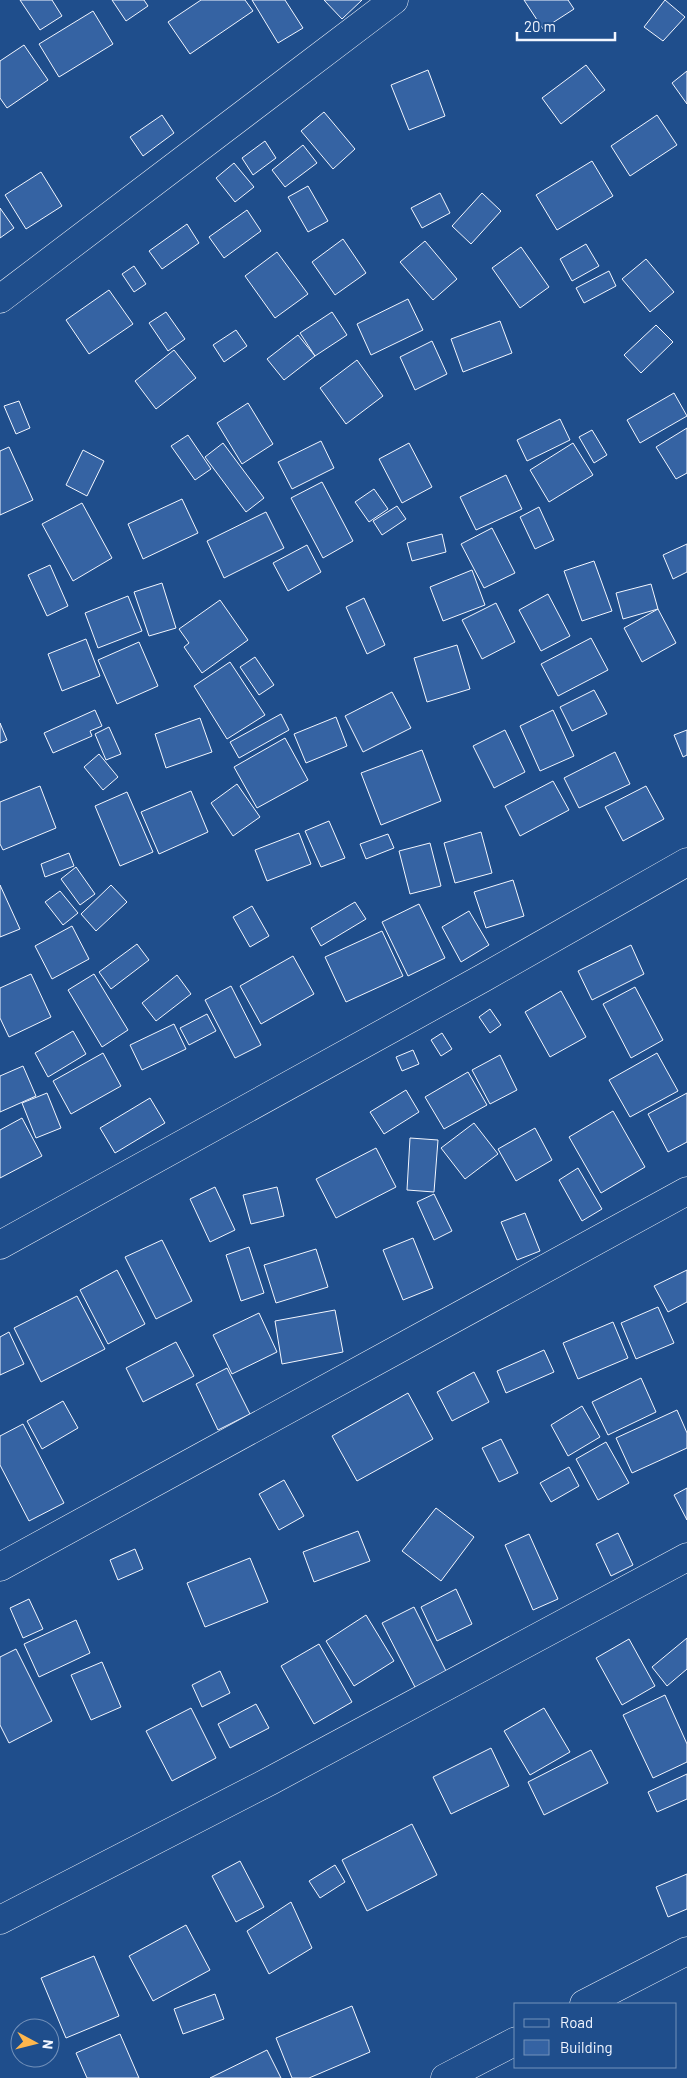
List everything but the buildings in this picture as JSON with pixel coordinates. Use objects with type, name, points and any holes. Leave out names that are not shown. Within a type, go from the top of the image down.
[{"type":"street","points":[[0,299],[394,0]]},
{"type":"street","points":[[0,1245],[483,978],[687,862]]},
{"type":"street","points":[[0,1567],[687,1191]]},
{"type":"street","points":[[0,1920],[270,1781],[687,1557]]},
{"type":"street","points":[[586,2003],[687,1951]]},
{"type":"street","points":[[445,2078],[514,2042]]}]
